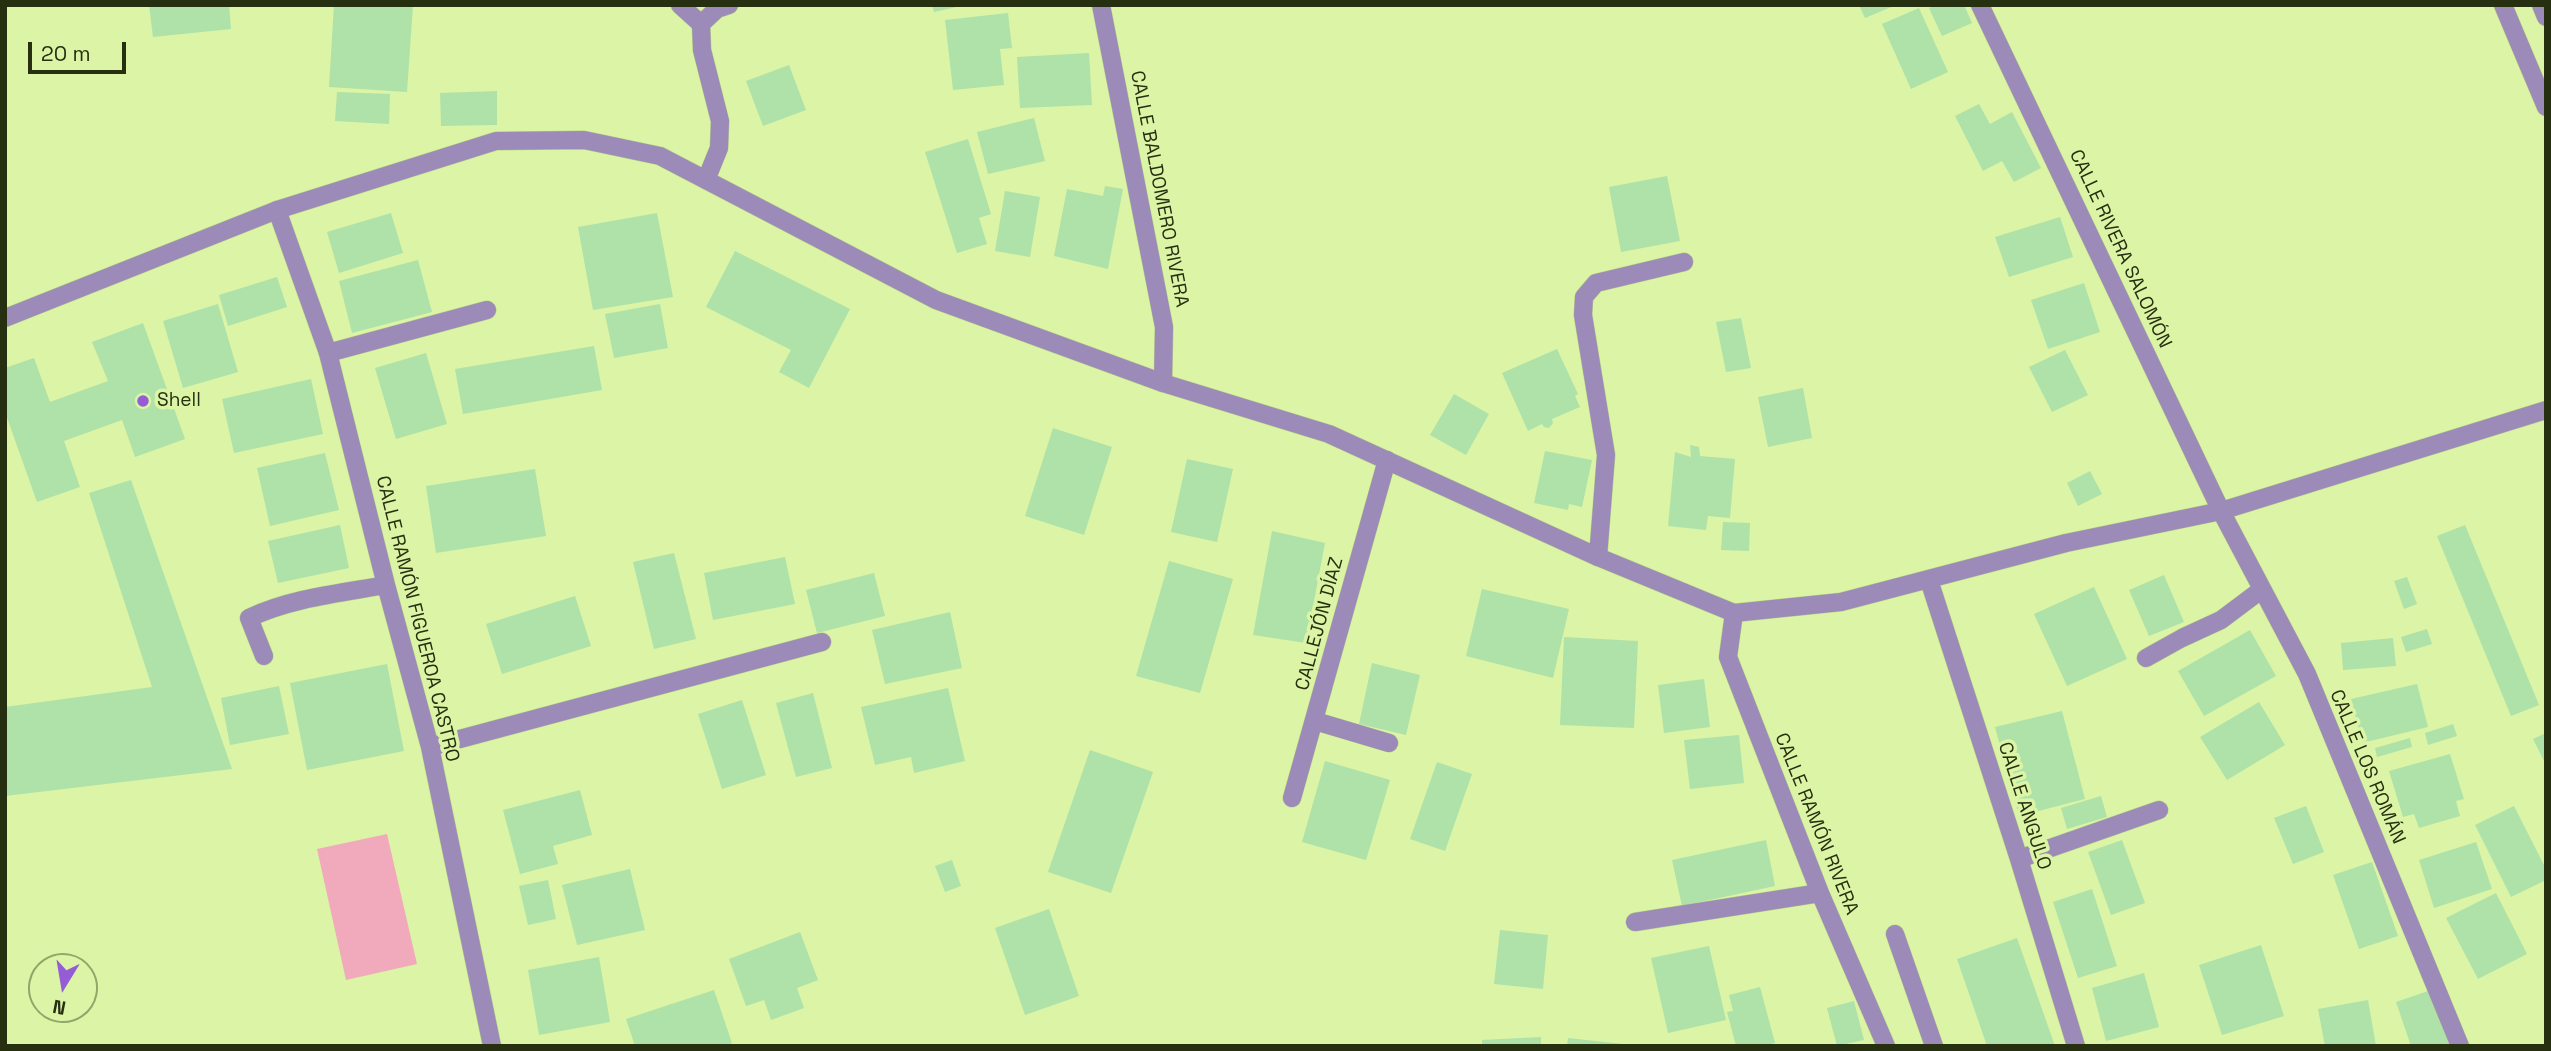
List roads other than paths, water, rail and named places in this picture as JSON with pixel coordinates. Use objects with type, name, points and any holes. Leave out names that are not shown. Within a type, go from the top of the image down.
[{"type":"street","points":[[680,5],[701,24],[702,50],[720,121],[719,148],[706,180]]},
{"type":"street","points":[[701,24],[717,9],[729,5]]},
{"type":"street","name":"CALLE BALDOMERO RIVERA","points":[[1101,5],[1164,327],[1163,383]]},
{"type":"street","name":"CALLE RIVERA SALOMÓN","points":[[1980,5],[2221,511]]},
{"type":"street","points":[[2503,5],[2546,107]]},
{"type":"street","points":[[2541,5],[2546,16]]},
{"type":"street","points":[[5,318],[277,210],[496,141],[584,140],[660,156],[936,300],[1163,383],[1329,434],[1598,558],[1734,613],[1841,602],[2066,542],[2221,511],[2546,410]]},
{"type":"street","name":"CALLE RAMÓN FIGUEROA CASTRO","points":[[277,210],[328,353],[430,747],[492,1046]]},
{"type":"street","points":[[1598,558],[1606,455],[1583,315],[1584,298],[1596,283],[1684,262]]},
{"type":"street","points":[[328,353],[487,310]]},
{"type":"street","name":"CALLEJÓN DÍAZ","points":[[1292,798],[1387,460]]},
{"type":"street","name":"CALLE LOS ROMÁN","points":[[2221,511],[2306,674],[2459,1046]]},
{"type":"street","name":"CALLE ANGULO","points":[[1929,580],[2076,1046]]},
{"type":"street","points":[[264,656],[249,618],[264,611],[313,599],[386,585]]},
{"type":"street","points":[[2146,659],[2221,620],[2261,590]]},
{"type":"street","name":"CALLE RAMÓN RIVERA","points":[[1734,613],[1728,657],[1820,893],[1886,1046]]},
{"type":"street","points":[[430,747],[822,642]]},
{"type":"street","points":[[1315,721],[1389,743]]},
{"type":"street","points":[[2019,859],[2159,810]]},
{"type":"street","points":[[1635,922],[1820,893]]},
{"type":"street","points":[[1895,934],[1934,1046]]},
{"type":"place","name":"Shell","points":[[143,401]]}]
